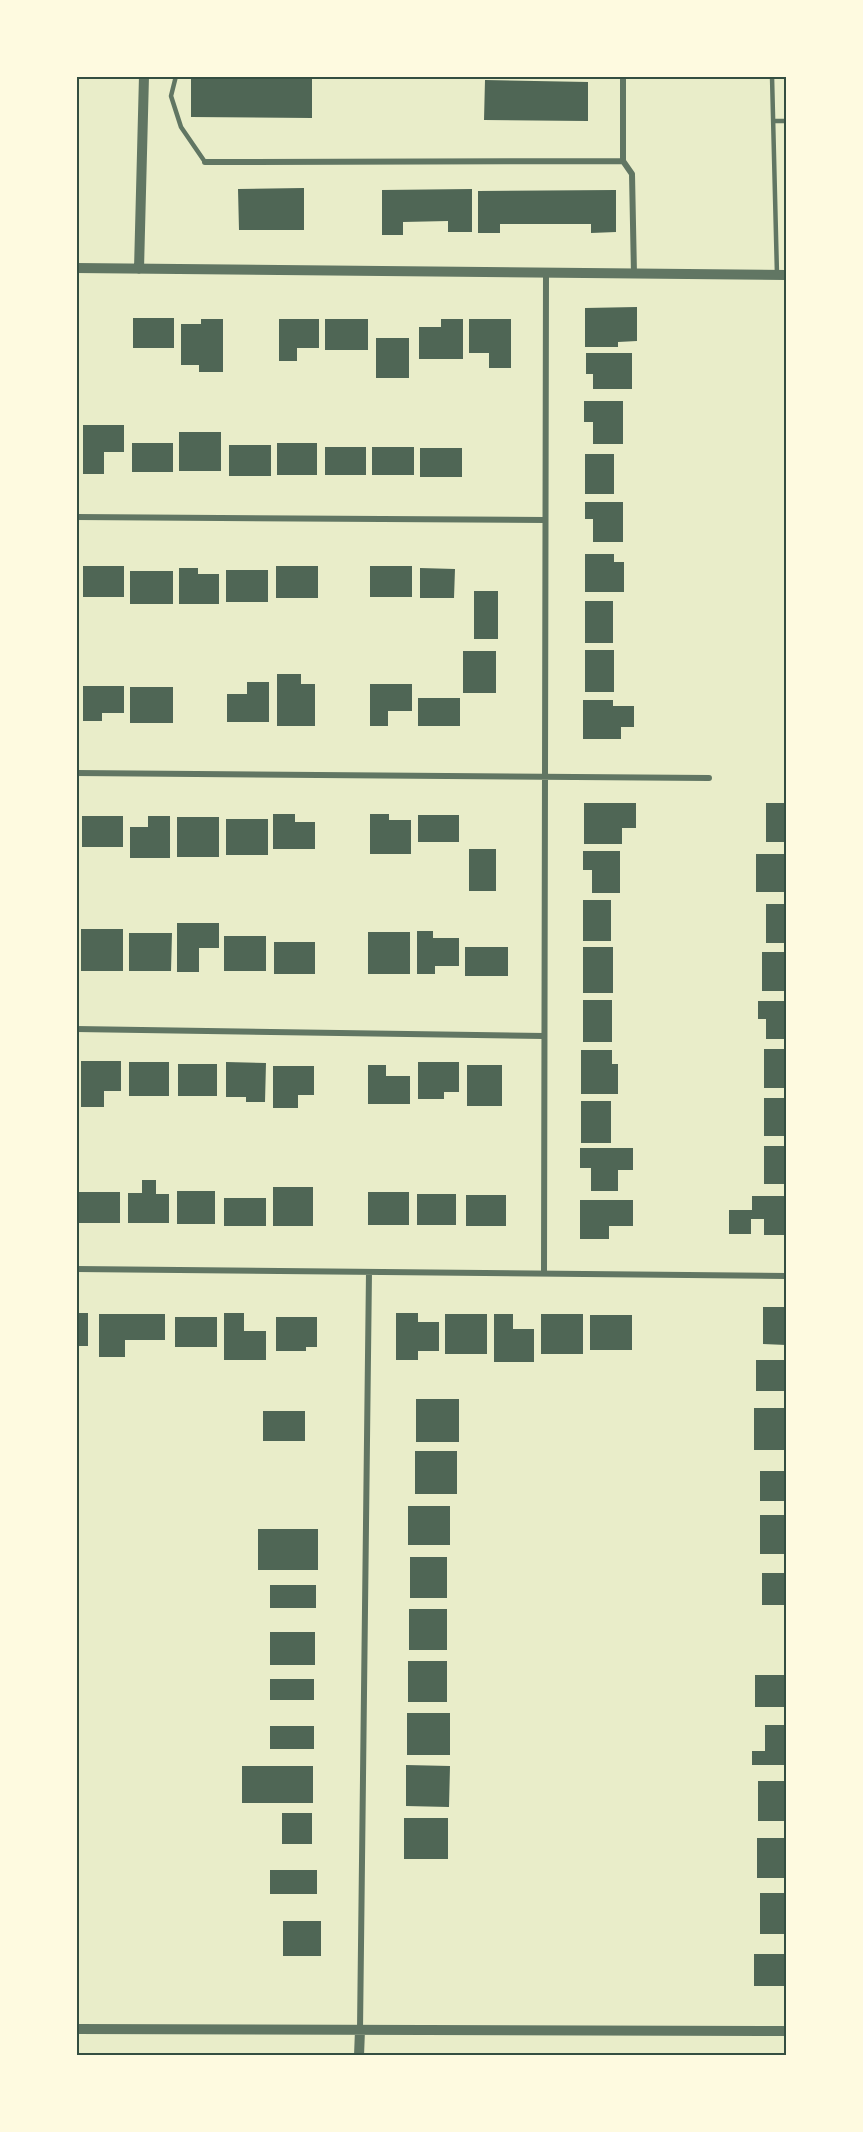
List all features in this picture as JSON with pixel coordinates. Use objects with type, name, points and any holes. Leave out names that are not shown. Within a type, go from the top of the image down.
[{"type":"street","points":[[139,268],[144,76]]},
{"type":"street","points":[[623,76],[623,161],[632,174],[634,274]]},
{"type":"street","points":[[205,162],[623,161]]},
{"type":"street","points":[[76,268],[782,275]]},
{"type":"street","points":[[544,1273],[546,273]]},
{"type":"street","points":[[76,517],[546,520]]},
{"type":"street","points":[[76,773],[709,778]]},
{"type":"street","points":[[76,1029],[544,1036]]},
{"type":"street","points":[[76,1269],[786,1276]]},
{"type":"street","points":[[359,2055],[369,1272]]},
{"type":"street","points":[[76,2030],[786,2031]]},
{"type":"lane","points":[[176,76],[171,96],[181,127],[205,162]]},
{"type":"lane","points":[[772,76],[782,275]]},
{"type":"lane","points":[[774,121],[786,121]]},
{"type":"building","points":[[191,76],[312,77],[312,118],[191,117]]},
{"type":"building","points":[[485,80],[588,82],[588,121],[484,120]]},
{"type":"building","points":[[304,188],[304,230],[239,230],[238,189]]},
{"type":"building","points":[[472,189],[472,232],[448,232],[448,221],[403,222],[403,235],[382,235],[382,190]]},
{"type":"building","points":[[616,190],[616,232],[591,233],[591,224],[500,224],[500,233],[478,233],[478,191]]},
{"type":"building","points":[[637,307],[637,341],[618,342],[618,347],[585,347],[585,308]]},
{"type":"building","points":[[133,318],[174,318],[174,348],[133,348]]},
{"type":"building","points":[[201,319],[223,319],[223,372],[199,372],[199,365],[181,365],[181,324],[201,324]]},
{"type":"building","points":[[279,319],[319,319],[319,348],[297,348],[297,361],[279,361]]},
{"type":"building","points":[[325,319],[368,319],[368,350],[325,350]]},
{"type":"building","points":[[441,319],[463,319],[463,359],[419,359],[419,327],[441,327]]},
{"type":"building","points":[[469,319],[511,319],[511,368],[489,368],[489,353],[469,353]]},
{"type":"building","points":[[376,338],[409,338],[409,378],[376,378]]},
{"type":"building","points":[[586,353],[632,353],[632,389],[593,389],[593,374],[586,374]]},
{"type":"building","points":[[584,401],[623,401],[623,444],[593,444],[593,422],[584,422]]},
{"type":"building","points":[[83,425],[124,425],[124,452],[104,452],[104,474],[83,474]]},
{"type":"building","points":[[179,432],[221,432],[221,471],[179,471]]},
{"type":"building","points":[[132,443],[173,443],[173,472],[132,472]]},
{"type":"building","points":[[277,443],[317,443],[317,475],[277,475]]},
{"type":"building","points":[[229,445],[271,445],[271,476],[229,476]]},
{"type":"building","points":[[325,447],[366,447],[366,475],[325,475]]},
{"type":"building","points":[[372,447],[414,447],[414,475],[372,475]]},
{"type":"building","points":[[420,448],[462,448],[462,477],[420,477]]},
{"type":"building","points":[[585,454],[614,454],[614,494],[585,494]]},
{"type":"building","points":[[585,502],[623,502],[623,542],[593,542],[593,519],[585,519]]},
{"type":"building","points":[[585,554],[614,554],[614,562],[624,562],[624,592],[585,592]]},
{"type":"building","points":[[83,566],[124,566],[124,597],[83,597]]},
{"type":"building","points":[[276,566],[318,566],[318,598],[276,598]]},
{"type":"building","points":[[370,566],[412,566],[412,597],[370,597]]},
{"type":"building","points":[[179,568],[198,568],[198,574],[219,574],[219,604],[179,604]]},
{"type":"building","points":[[420,568],[455,569],[454,598],[420,598]]},
{"type":"building","points":[[226,570],[268,570],[268,602],[226,602]]},
{"type":"building","points":[[130,571],[173,571],[173,604],[130,604]]},
{"type":"building","points":[[474,591],[498,591],[498,639],[474,639]]},
{"type":"building","points":[[585,601],[613,601],[613,643],[585,643]]},
{"type":"building","points":[[585,650],[614,650],[614,692],[585,692]]},
{"type":"building","points":[[463,651],[496,651],[496,693],[463,693]]},
{"type":"building","points":[[277,674],[301,674],[301,684],[315,684],[315,726],[277,726]]},
{"type":"building","points":[[247,682],[269,682],[269,722],[227,722],[227,694],[247,694]]},
{"type":"building","points":[[370,684],[412,684],[412,711],[388,711],[388,726],[370,726]]},
{"type":"building","points":[[83,686],[124,686],[124,713],[102,713],[102,721],[83,721]]},
{"type":"building","points":[[130,687],[173,687],[173,723],[130,723]]},
{"type":"building","points":[[418,698],[460,698],[460,726],[418,726]]},
{"type":"building","points":[[583,700],[613,700],[613,706],[634,706],[634,727],[621,727],[621,739],[583,739]]},
{"type":"building","points":[[584,803],[636,803],[636,828],[622,828],[622,844],[584,844]]},
{"type":"building","points":[[766,803],[786,803],[786,842],[766,842]]},
{"type":"building","points":[[273,814],[295,814],[295,822],[315,822],[315,849],[273,849]]},
{"type":"building","points":[[370,814],[389,814],[389,820],[411,820],[411,854],[370,854]]},
{"type":"building","points":[[418,815],[459,815],[459,842],[418,842]]},
{"type":"building","points":[[82,816],[123,816],[123,847],[82,847]]},
{"type":"building","points":[[148,816],[170,816],[170,858],[130,858],[130,827],[148,827]]},
{"type":"building","points":[[177,817],[219,817],[219,857],[177,857]]},
{"type":"building","points":[[226,819],[268,819],[268,855],[226,855]]},
{"type":"building","points":[[469,849],[496,849],[496,891],[469,891]]},
{"type":"building","points":[[583,851],[620,851],[620,893],[592,893],[592,870],[583,870]]},
{"type":"building","points":[[756,854],[786,854],[786,892],[756,892]]},
{"type":"building","points":[[583,900],[611,900],[611,941],[583,941]]},
{"type":"building","points":[[766,904],[786,904],[786,943],[766,943]]},
{"type":"building","points":[[177,923],[219,923],[219,948],[199,948],[199,972],[177,972]]},
{"type":"building","points":[[81,929],[123,929],[123,971],[81,971]]},
{"type":"building","points":[[417,931],[433,931],[433,938],[459,938],[459,966],[435,966],[435,974],[417,974]]},
{"type":"building","points":[[368,932],[410,932],[410,974],[368,974]]},
{"type":"building","points":[[129,933],[172,933],[171,971],[129,971]]},
{"type":"building","points":[[224,936],[266,936],[266,971],[224,971]]},
{"type":"building","points":[[274,942],[315,942],[315,974],[274,974]]},
{"type":"building","points":[[465,947],[508,947],[508,976],[465,976]]},
{"type":"building","points":[[583,947],[613,947],[613,993],[583,993]]},
{"type":"building","points":[[762,952],[786,952],[786,991],[762,991]]},
{"type":"building","points":[[583,1000],[612,1000],[612,1042],[583,1042]]},
{"type":"building","points":[[758,1001],[786,1001],[786,1039],[766,1039],[766,1019],[758,1019]]},
{"type":"building","points":[[764,1049],[786,1049],[786,1088],[764,1088]]},
{"type":"building","points":[[581,1050],[612,1050],[612,1064],[618,1064],[618,1094],[581,1094]]},
{"type":"building","points":[[81,1061],[121,1061],[121,1091],[104,1091],[104,1107],[81,1107]]},
{"type":"building","points":[[129,1062],[169,1062],[169,1096],[129,1096]]},
{"type":"building","points":[[226,1062],[266,1063],[265,1102],[246,1102],[246,1097],[226,1097]]},
{"type":"building","points":[[418,1062],[459,1062],[459,1092],[444,1092],[444,1099],[418,1099]]},
{"type":"building","points":[[178,1064],[217,1064],[217,1096],[178,1096]]},
{"type":"building","points":[[368,1065],[386,1065],[386,1076],[410,1076],[410,1104],[368,1104]]},
{"type":"building","points":[[467,1065],[502,1065],[502,1106],[467,1106]]},
{"type":"building","points":[[273,1066],[314,1066],[314,1095],[298,1095],[298,1108],[273,1108]]},
{"type":"building","points":[[764,1098],[786,1098],[786,1136],[764,1136]]},
{"type":"building","points":[[581,1101],[611,1101],[611,1143],[581,1143]]},
{"type":"building","points":[[764,1146],[786,1146],[786,1184],[764,1184]]},
{"type":"building","points":[[580,1148],[633,1148],[633,1170],[618,1170],[618,1191],[591,1191],[591,1168],[580,1168]]},
{"type":"building","points":[[142,1180],[156,1180],[156,1194],[169,1194],[169,1223],[128,1223],[128,1193],[142,1193]]},
{"type":"building","points":[[273,1187],[313,1187],[313,1226],[273,1226]]},
{"type":"building","points":[[177,1191],[215,1191],[215,1224],[177,1224]]},
{"type":"building","points":[[79,1192],[120,1192],[120,1223],[79,1223]]},
{"type":"building","points":[[368,1192],[409,1192],[409,1225],[368,1225]]},
{"type":"building","points":[[417,1194],[456,1194],[456,1225],[417,1225]]},
{"type":"building","points":[[466,1195],[506,1195],[506,1226],[466,1226]]},
{"type":"building","points":[[752,1196],[786,1196],[786,1235],[764,1235],[764,1219],[751,1219],[751,1234],[729,1234],[729,1210],[752,1210]]},
{"type":"building","points":[[224,1198],[266,1198],[266,1226],[224,1226]]},
{"type":"building","points":[[580,1200],[633,1200],[633,1226],[609,1226],[609,1239],[580,1239]]},
{"type":"building","points":[[763,1307],[786,1307],[786,1345],[763,1344]]},
{"type":"building","points":[[76,1313],[88,1313],[88,1346],[76,1346]]},
{"type":"building","points":[[224,1313],[244,1313],[244,1331],[266,1331],[266,1360],[224,1360]]},
{"type":"building","points":[[396,1313],[418,1313],[418,1322],[439,1322],[439,1351],[418,1351],[418,1360],[396,1360]]},
{"type":"building","points":[[99,1314],[165,1314],[165,1340],[125,1340],[125,1357],[99,1357]]},
{"type":"building","points":[[445,1314],[487,1314],[487,1354],[445,1354]]},
{"type":"building","points":[[494,1314],[513,1314],[513,1329],[534,1329],[534,1362],[494,1362]]},
{"type":"building","points":[[541,1314],[583,1314],[583,1354],[541,1354]]},
{"type":"building","points":[[590,1315],[632,1315],[632,1350],[590,1350]]},
{"type":"building","points":[[175,1317],[217,1317],[217,1347],[175,1347]]},
{"type":"building","points":[[276,1317],[317,1317],[317,1347],[306,1347],[306,1351],[276,1351]]},
{"type":"building","points":[[756,1360],[786,1360],[786,1391],[756,1391]]},
{"type":"building","points":[[416,1399],[459,1399],[459,1442],[416,1442]]},
{"type":"building","points":[[754,1408],[786,1408],[786,1450],[754,1450]]},
{"type":"building","points":[[263,1411],[305,1411],[305,1441],[263,1441]]},
{"type":"building","points":[[415,1451],[457,1451],[457,1494],[415,1494]]},
{"type":"building","points":[[760,1471],[784,1471],[784,1501],[760,1501]]},
{"type":"building","points":[[408,1506],[450,1506],[450,1545],[408,1545]]},
{"type":"building","points":[[760,1515],[784,1515],[784,1554],[760,1554]]},
{"type":"building","points":[[258,1529],[318,1529],[318,1570],[258,1570]]},
{"type":"building","points":[[410,1557],[447,1557],[447,1598],[410,1598]]},
{"type":"building","points":[[762,1573],[786,1573],[786,1605],[762,1605]]},
{"type":"building","points":[[270,1585],[316,1585],[316,1608],[270,1608]]},
{"type":"building","points":[[409,1609],[447,1609],[447,1650],[409,1650]]},
{"type":"building","points":[[270,1632],[315,1632],[315,1665],[270,1665]]},
{"type":"building","points":[[408,1661],[447,1661],[447,1702],[408,1702]]},
{"type":"building","points":[[755,1675],[786,1675],[786,1707],[755,1707]]},
{"type":"building","points":[[270,1679],[314,1679],[314,1700],[270,1700]]},
{"type":"building","points":[[407,1713],[450,1713],[450,1755],[407,1755]]},
{"type":"building","points":[[765,1725],[786,1725],[786,1765],[752,1765],[752,1751],[765,1751]]},
{"type":"building","points":[[270,1726],[314,1726],[314,1749],[270,1749]]},
{"type":"building","points":[[406,1765],[450,1766],[449,1807],[406,1806]]},
{"type":"building","points":[[242,1766],[313,1766],[313,1803],[242,1803]]},
{"type":"building","points":[[758,1781],[786,1781],[786,1821],[758,1821]]},
{"type":"building","points":[[282,1813],[312,1813],[312,1844],[282,1844]]},
{"type":"building","points":[[404,1818],[448,1818],[448,1859],[404,1859]]},
{"type":"building","points":[[757,1838],[785,1838],[785,1878],[757,1878]]},
{"type":"building","points":[[270,1870],[317,1870],[317,1894],[270,1894]]},
{"type":"building","points":[[760,1893],[786,1893],[786,1934],[760,1934]]},
{"type":"building","points":[[283,1921],[321,1921],[321,1956],[283,1956]]},
{"type":"building","points":[[754,1954],[786,1954],[786,1986],[754,1986]]}]
